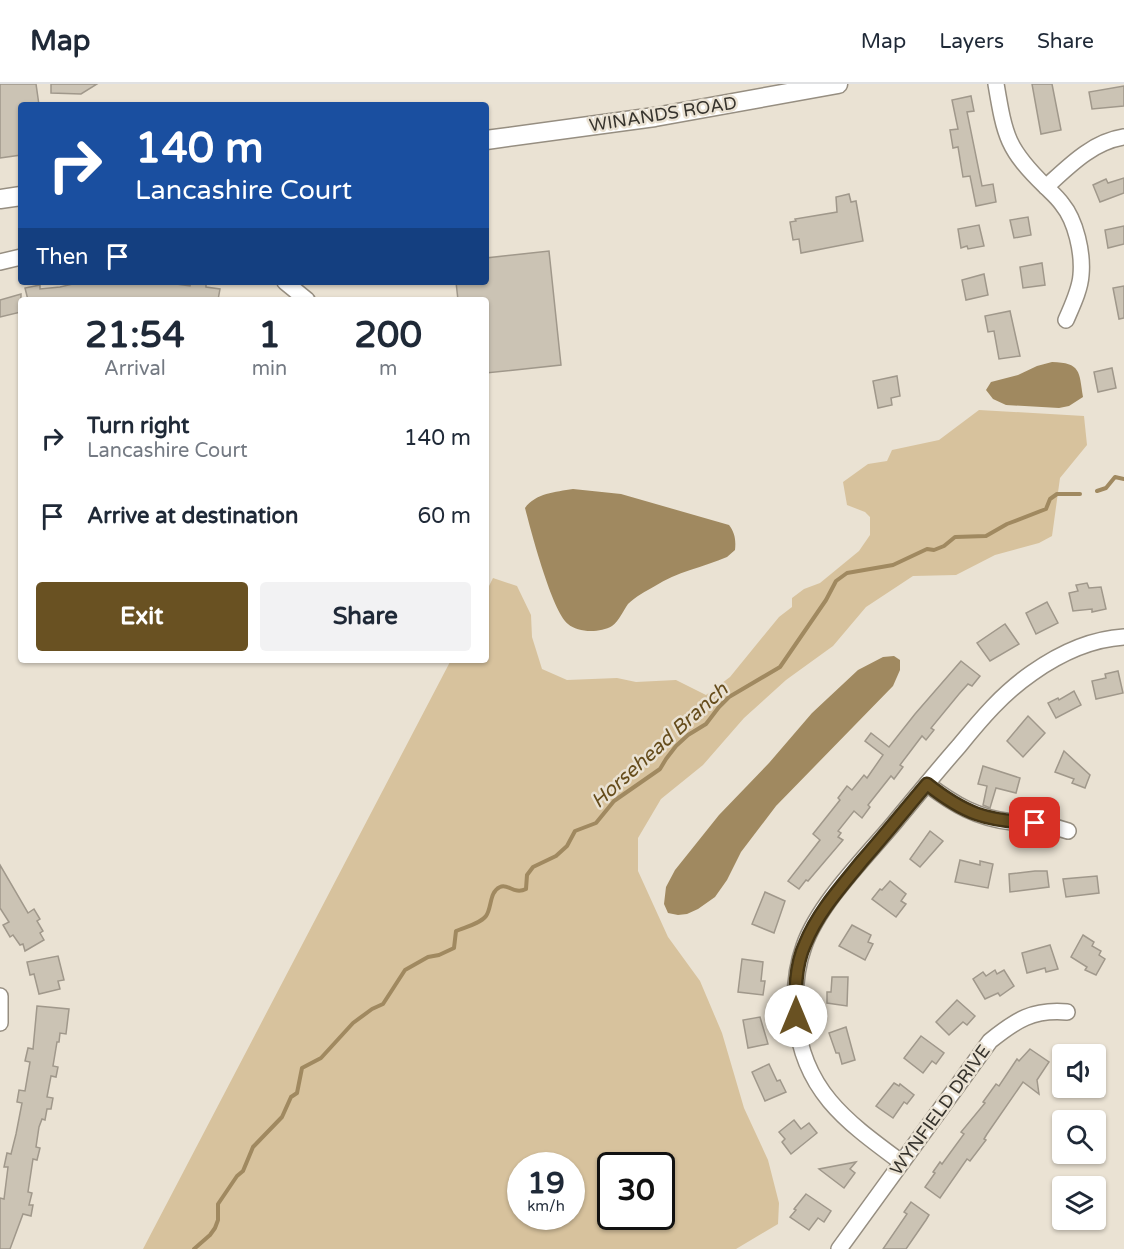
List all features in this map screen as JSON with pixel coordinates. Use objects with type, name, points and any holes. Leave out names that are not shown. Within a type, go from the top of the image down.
[{"type":"street","name":"WINANDS ROAD","points":[[489,140],[655,117],[838,84]]},
{"type":"street","points":[[996,84],[1007,139],[1015,154],[1063,204],[1071,219],[1081,259],[1081,275],[1078,291],[1066,320]]},
{"type":"street","points":[[1046,186],[1081,156],[1098,145],[1124,136]]},
{"type":"street","points":[[0,198],[18,196]]},
{"type":"street","points":[[0,262],[18,258]]},
{"type":"street","points":[[289,285],[303,297]]},
{"type":"street","points":[[902,1162],[846,1120],[831,1103],[807,1063],[799,1041],[795,992],[804,945],[828,902],[993,706],[1032,673],[1076,648],[1102,640],[1124,637]]},
{"type":"street","points":[[927,784],[950,801],[975,814],[1012,822],[1052,825],[1068,831]]},
{"type":"street","points":[[0,996],[0,1023]]},
{"type":"street","name":"WYNFIELD DRIVE","points":[[839,1249],[990,1041],[1018,1020],[1035,1013],[1049,1010],[1067,1012]]},
{"type":"shaded area","points":[[1052,362],[1069,364],[1077,370],[1079,375],[1083,397],[1069,406],[1059,408],[1006,405],[993,399],[986,390],[991,382]]},
{"type":"shaded area","points":[[979,410],[1084,416],[1087,445],[1060,478],[1052,536],[1039,543],[995,555],[956,575],[913,576],[866,607],[833,646],[786,680],[744,718],[703,765],[661,799],[638,838],[638,871],[668,937],[700,981],[722,1033],[744,1108],[768,1160],[779,1203],[778,1224],[736,1249],[143,1249],[449,663],[489,663],[489,586],[493,578],[517,586],[531,615],[532,637],[542,669],[567,680],[617,678],[636,682],[676,680],[706,695],[730,677],[779,617],[792,607],[792,598],[804,589],[820,583],[859,551],[870,535],[870,517],[865,512],[847,505],[843,482],[868,464],[887,461],[892,450],[939,440]]},
{"type":"shaded area","points":[[573,489],[621,494],[729,525],[735,537],[735,550],[727,557],[672,577],[641,594],[628,604],[612,626],[595,631],[577,629],[568,624],[555,604],[525,508],[540,496]]},
{"type":"shaded area","points":[[894,656],[900,660],[900,670],[893,686],[776,806],[741,852],[727,880],[715,897],[687,914],[668,913],[664,904],[666,887],[675,870],[719,815],[769,763],[812,713],[858,670],[883,657]]},
{"type":"building","points":[[0,84],[36,84],[39,102],[18,102],[18,155],[0,158]]},
{"type":"building","points":[[51,84],[97,84],[81,94],[51,93]]},
{"type":"building","points":[[1032,84],[1052,84],[1061,130],[1041,134]]},
{"type":"building","points":[[1124,86],[1124,106],[1092,109],[1089,92]]},
{"type":"building","points":[[971,96],[974,111],[967,112],[982,186],[993,184],[996,202],[976,206],[970,176],[963,177],[958,147],[953,148],[950,130],[958,129],[952,100]]},
{"type":"building","points":[[1124,178],[1124,193],[1100,202],[1093,185],[1106,179],[1108,183]]},
{"type":"building","points":[[849,194],[851,202],[856,201],[863,241],[801,253],[799,239],[793,240],[790,222],[796,221],[795,219],[837,212],[836,197]]},
{"type":"building","points":[[1028,217],[1031,235],[1014,238],[1010,220]]},
{"type":"building","points":[[979,225],[984,246],[961,248],[958,229]]},
{"type":"building","points":[[1124,226],[1124,244],[1108,248],[1105,230]]},
{"type":"building","points":[[549,251],[561,365],[489,373],[489,297],[458,297],[456,285],[489,285],[489,258]]},
{"type":"building","points":[[1042,263],[1045,285],[1023,288],[1020,267]]},
{"type":"building","points":[[984,274],[988,295],[966,300],[962,280]]},
{"type":"building","points":[[40,285],[40,289],[69,285],[206,285],[206,287],[220,289],[219,297],[27,297],[25,288]]},
{"type":"building","points":[[1124,286],[1124,318],[1119,319],[1113,288]]},
{"type":"building","points":[[21,294],[21,297],[18,297],[18,313],[0,317],[0,300]]},
{"type":"building","points":[[1010,311],[1020,356],[999,359],[994,331],[988,332],[985,316]]},
{"type":"building","points":[[1112,368],[1116,388],[1098,392],[1094,372]]},
{"type":"building","points":[[897,376],[900,396],[891,398],[892,405],[878,408],[873,381]]},
{"type":"building","points":[[1087,583],[1089,588],[1101,587],[1106,609],[1092,612],[1092,609],[1073,611],[1069,593],[1078,591],[1076,585]]},
{"type":"building","points":[[1047,602],[1058,623],[1036,634],[1026,613]]},
{"type":"building","points":[[1005,624],[1019,644],[990,661],[977,643]]},
{"type":"building","points":[[961,661],[980,676],[972,686],[968,684],[959,694],[931,728],[934,730],[926,740],[922,736],[900,765],[903,767],[894,779],[891,776],[868,805],[870,807],[862,818],[854,811],[838,831],[841,833],[838,837],[843,840],[808,881],[806,880],[799,889],[788,881],[820,840],[813,834],[840,800],[838,798],[847,786],[852,790],[864,775],[867,778],[883,755],[865,741],[871,733],[889,747]]},
{"type":"building","points":[[1118,671],[1123,693],[1096,699],[1092,681],[1106,678],[1105,674]]},
{"type":"building","points":[[1074,691],[1081,705],[1056,718],[1048,703],[1058,698],[1059,700]]},
{"type":"building","points":[[1028,716],[1045,733],[1023,757],[1007,741]]},
{"type":"building","points":[[1064,751],[1090,775],[1085,788],[1072,783],[1074,779],[1055,772]]},
{"type":"building","points":[[983,766],[1020,778],[1016,793],[996,788],[990,808],[983,805],[987,786],[978,784]]},
{"type":"building","points":[[930,831],[943,841],[920,867],[910,859]]},
{"type":"building","points":[[960,860],[980,865],[980,861],[993,864],[988,888],[955,882]]},
{"type":"building","points":[[0,865],[28,913],[34,909],[40,919],[37,921],[43,931],[40,933],[44,940],[25,951],[23,944],[20,945],[13,935],[10,937],[3,925],[9,922],[0,908]]},
{"type":"building","points":[[1047,871],[1049,887],[1010,892],[1009,874]]},
{"type":"building","points":[[1097,876],[1099,893],[1066,897],[1063,879]]},
{"type":"building","points":[[890,881],[906,894],[901,901],[906,904],[896,917],[872,899]]},
{"type":"building","points":[[765,892],[785,901],[774,933],[752,924]]},
{"type":"building","points":[[852,925],[871,935],[868,942],[873,944],[865,960],[839,946]]},
{"type":"building","points":[[1083,935],[1094,942],[1092,946],[1101,951],[1099,955],[1105,959],[1096,975],[1085,970],[1087,967],[1071,957]]},
{"type":"building","points":[[1050,945],[1058,969],[1046,972],[1045,968],[1027,973],[1022,953]]},
{"type":"building","points":[[58,956],[64,980],[58,981],[60,989],[39,994],[34,974],[30,975],[27,962]]},
{"type":"building","points":[[742,959],[763,962],[761,981],[765,981],[763,995],[738,992]]},
{"type":"building","points":[[995,970],[997,974],[1004,970],[1014,986],[1000,996],[998,993],[985,999],[973,979],[983,972],[986,976]]},
{"type":"building","points":[[832,977],[848,977],[847,1006],[827,1003],[827,992],[831,992]]},
{"type":"building","points":[[957,1000],[975,1016],[967,1025],[963,1022],[949,1035],[936,1022]]},
{"type":"building","points":[[37,1006],[69,1009],[66,1034],[60,1033],[59,1042],[57,1042],[53,1066],[58,1067],[56,1077],[51,1076],[47,1097],[53,1098],[51,1109],[47,1109],[45,1120],[42,1119],[39,1127],[36,1147],[40,1148],[37,1160],[33,1159],[28,1192],[32,1193],[29,1205],[33,1205],[31,1216],[23,1214],[10,1249],[0,1249],[0,1198],[4,1199],[8,1167],[4,1167],[7,1153],[11,1154],[16,1134],[22,1103],[17,1102],[19,1090],[25,1091],[30,1062],[25,1061],[28,1048],[33,1049]]},
{"type":"building","points":[[760,1017],[768,1044],[748,1048],[743,1020]]},
{"type":"building","points":[[846,1027],[855,1060],[842,1064],[829,1033]]},
{"type":"building","points":[[921,1036],[944,1053],[936,1064],[932,1061],[923,1073],[904,1058]]},
{"type":"building","points":[[1030,1049],[1049,1062],[1037,1080],[1039,1094],[1023,1082],[987,1134],[984,1139],[986,1140],[970,1161],[967,1159],[940,1198],[925,1187],[935,1173],[933,1172],[940,1162],[942,1164],[964,1134],[961,1132],[985,1103],[983,1102],[996,1084],[999,1086],[1017,1059],[1019,1061]]},
{"type":"building","points":[[769,1064],[777,1081],[780,1080],[786,1092],[765,1101],[752,1072]]},
{"type":"building","points":[[894,1083],[899,1086],[900,1084],[914,1095],[907,1104],[904,1102],[893,1118],[876,1106]]},
{"type":"building","points":[[794,1120],[801,1129],[809,1123],[817,1133],[791,1154],[782,1142],[785,1139],[779,1132]]},
{"type":"building","points":[[856,1162],[850,1169],[855,1173],[844,1188],[819,1169]]},
{"type":"building","points":[[806,1194],[831,1211],[824,1222],[818,1218],[809,1230],[790,1217]]},
{"type":"building","points":[[911,1202],[929,1215],[906,1249],[883,1249],[907,1214],[904,1212]]},
{"type":"waterway","name":"Horsehead Branch","points":[[1097,491],[1106,488],[1115,477],[1124,479]]},
{"type":"waterway","name":"Horsehead Branch","points":[[194,1249],[215,1228],[218,1220],[218,1204],[243,1171],[253,1147],[282,1117],[291,1097],[297,1093],[302,1068],[321,1058],[353,1023],[383,1004],[405,970],[428,957],[454,948],[456,931],[486,916],[496,889],[503,886],[518,891],[526,889],[527,875],[533,867],[556,856],[567,846],[575,831],[596,823],[614,801],[660,769],[676,746],[706,724],[729,697],[780,667],[826,600],[836,581],[847,573],[893,565],[927,549],[934,550],[944,546],[955,537],[986,536],[1007,524],[1046,509],[1050,499],[1057,494],[1080,494]]},
{"type":"route","points":[[796,1016],[795,992],[798,968],[804,945],[814,924],[828,902],[927,784],[961,808],[975,814],[992,819],[1035,823]]}]
